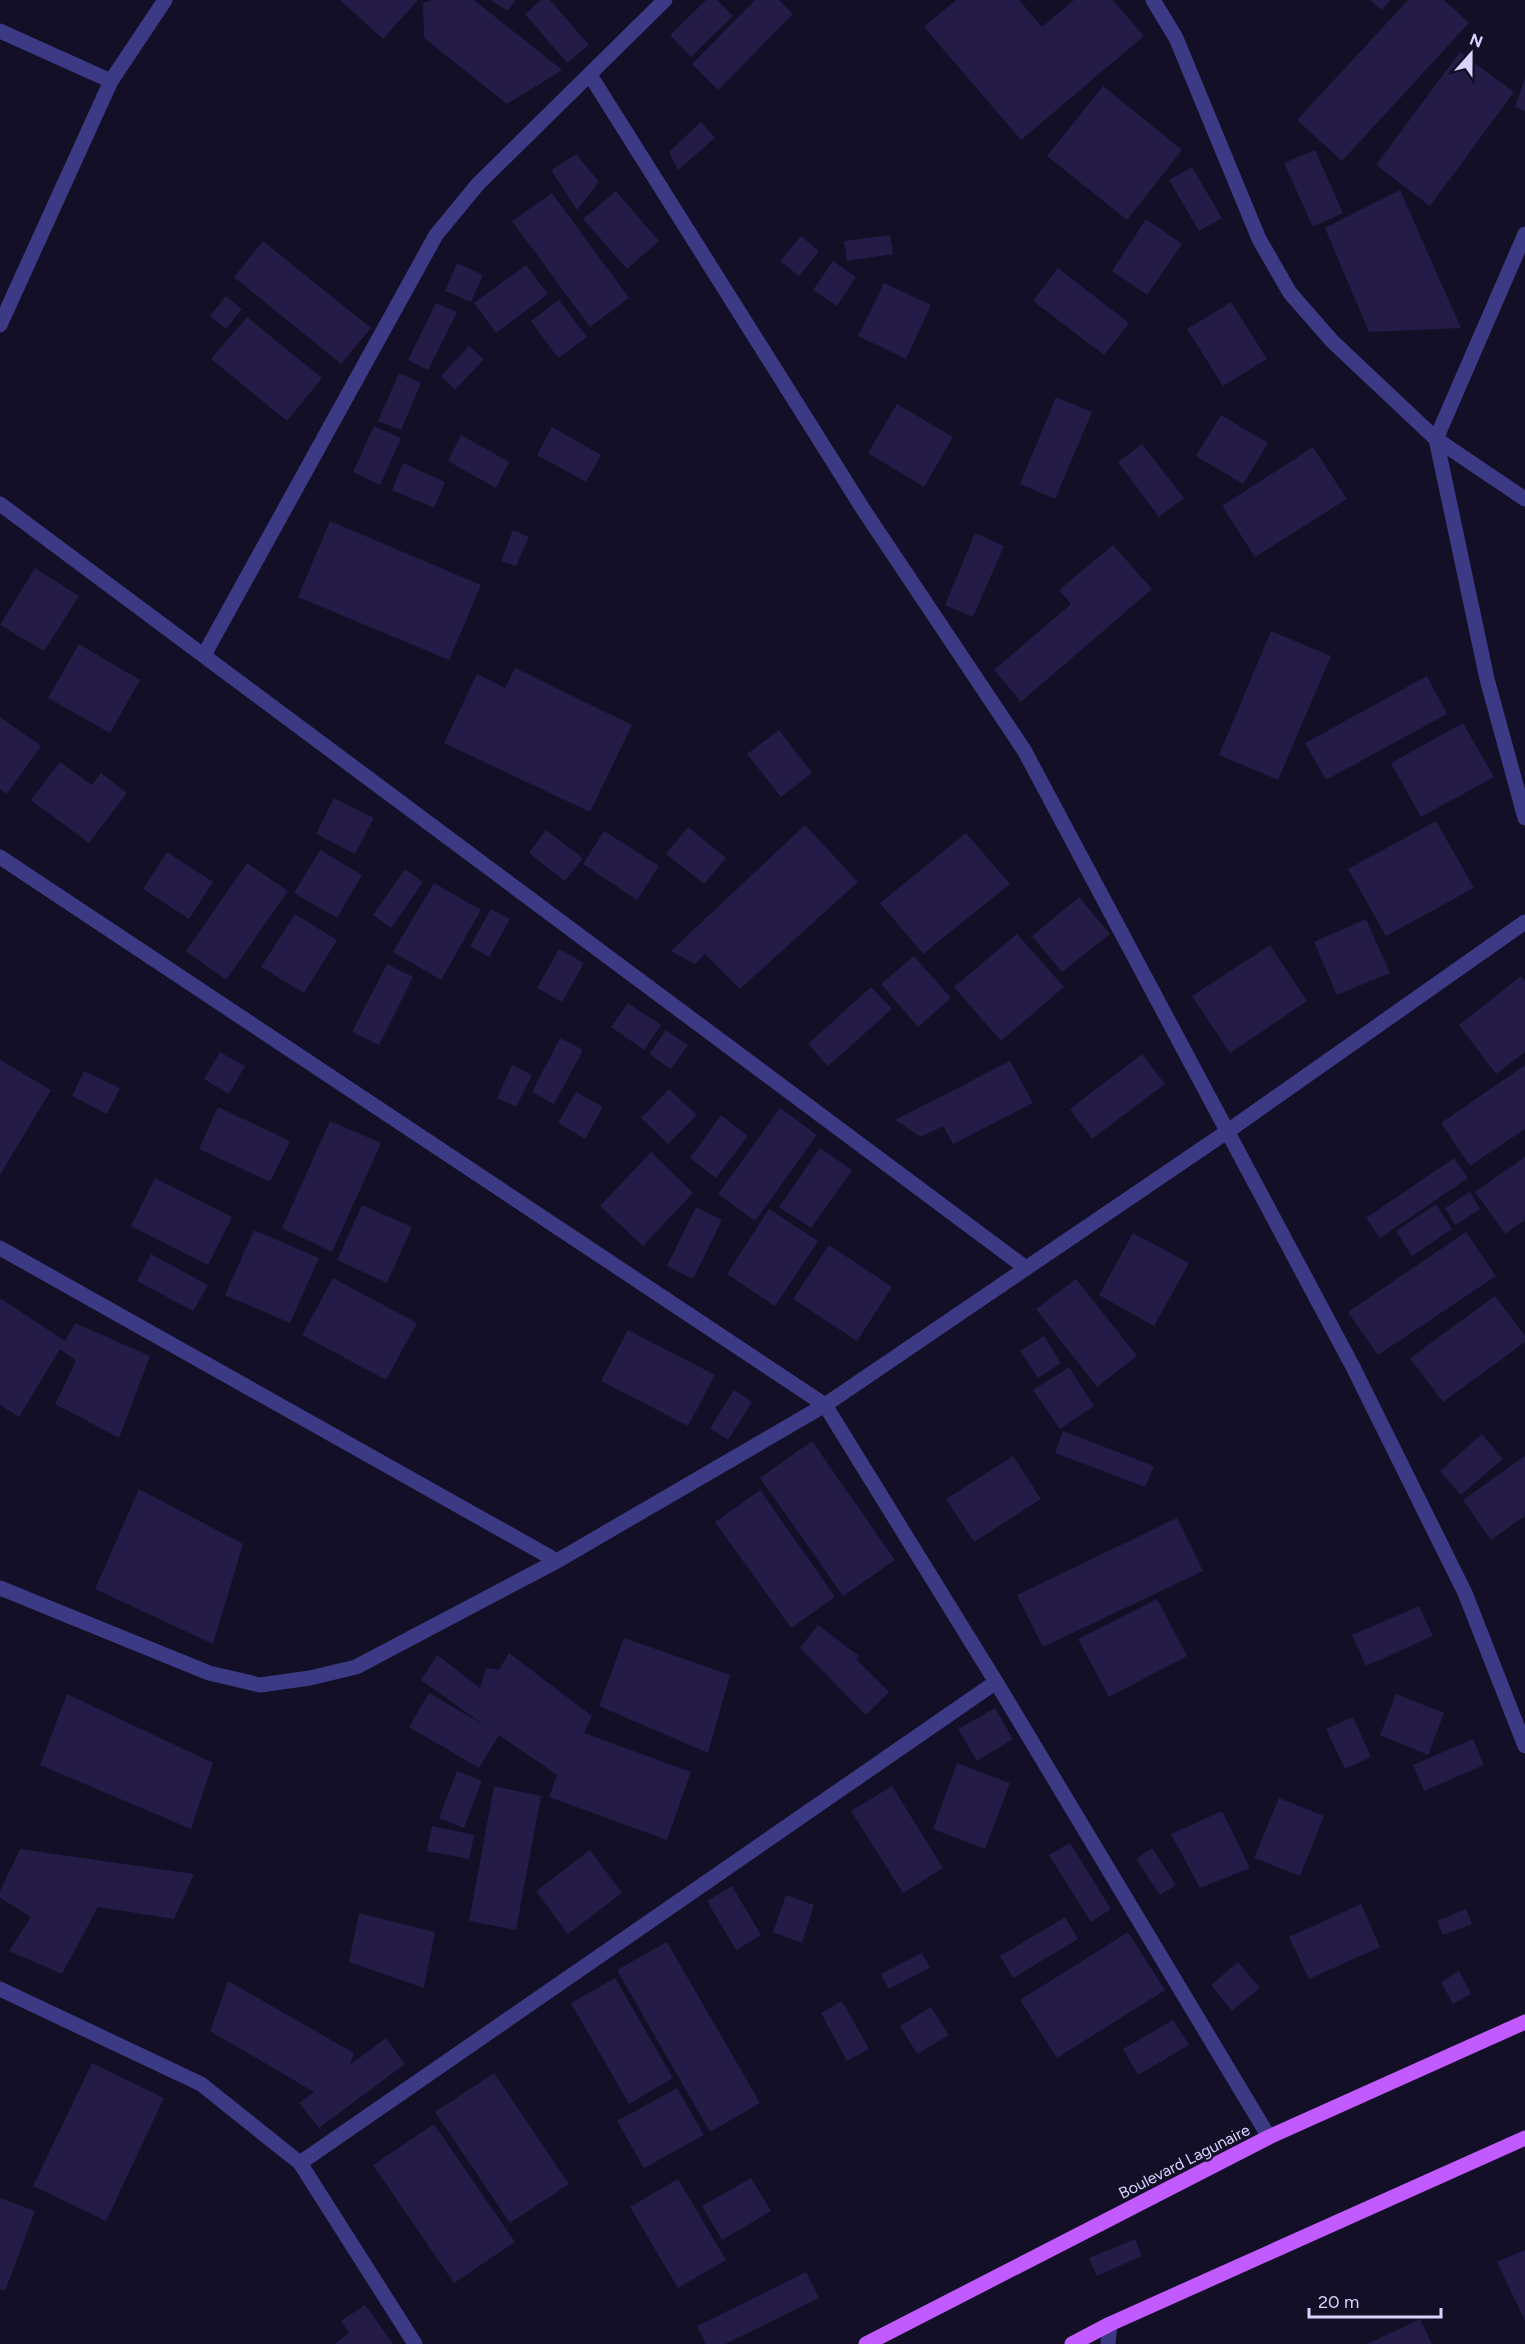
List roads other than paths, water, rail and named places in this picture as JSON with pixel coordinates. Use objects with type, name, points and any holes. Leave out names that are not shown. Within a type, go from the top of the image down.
[{"type":"main road","name":"Boulevard Lagunaire","points":[[866,2344],[1269,2137],[1525,2022]]},
{"type":"main road","points":[[1072,2344],[1110,2324],[1525,2138]]},
{"type":"street","points":[[0,326],[111,81],[165,0]]},
{"type":"street","points":[[204,655],[436,235],[478,184],[665,0]]},
{"type":"street","points":[[1153,0],[1176,38],[1260,239],[1290,293],[1332,341],[1436,439],[1525,499]]},
{"type":"street","points":[[0,32],[111,81]]},
{"type":"street","points":[[590,75],[863,510],[1024,750],[1353,1367],[1465,1593],[1525,1746]]},
{"type":"street","points":[[1525,234],[1436,439],[1487,679],[1525,818]]},
{"type":"street","points":[[0,504],[1026,1268]]},
{"type":"street","points":[[0,856],[825,1405],[996,1682],[1269,2137]]},
{"type":"street","points":[[0,1588],[208,1673],[260,1685],[310,1678],[356,1667],[556,1561],[825,1405],[1228,1131],[1525,922]]},
{"type":"street","points":[[0,1248],[556,1561]]},
{"type":"street","points":[[300,2163],[996,1682]]},
{"type":"street","points":[[0,1989],[201,2084],[300,2163],[415,2344]]},
{"type":"street","points":[[1107,2344],[1110,2324]]}]
